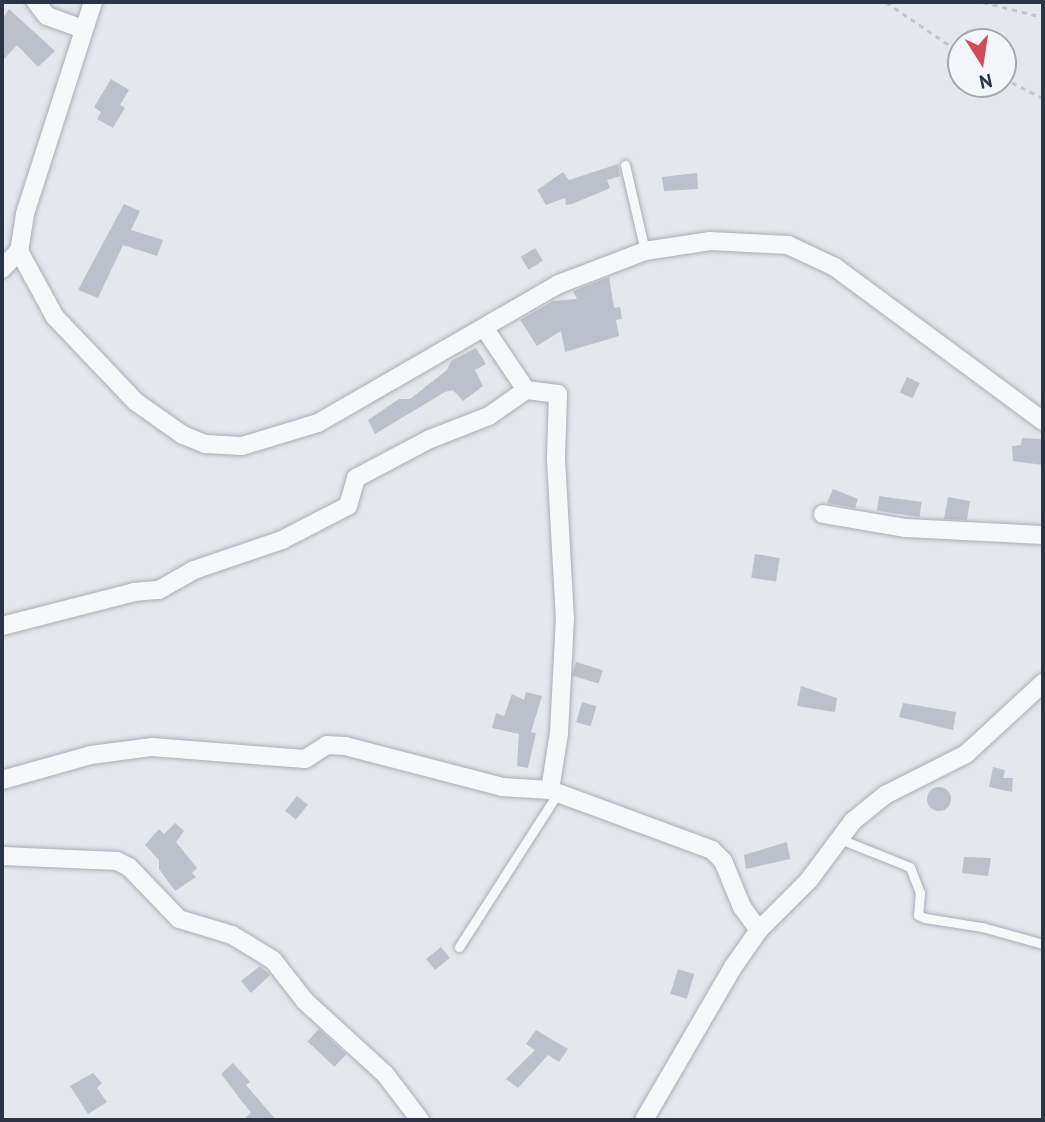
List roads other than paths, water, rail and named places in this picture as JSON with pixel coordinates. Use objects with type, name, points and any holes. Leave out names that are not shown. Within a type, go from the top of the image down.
[{"type":"street","points":[[36,2],[47,16],[82,29]]},
{"type":"street","points":[[2,269],[20,233],[82,29],[93,2]]},
{"type":"street","points":[[11,252],[55,317],[136,402],[166,426],[205,444],[242,446],[318,423],[559,284],[645,251],[710,241],[788,245],[835,267],[1043,421]]},
{"type":"street","points":[[485,329],[526,390]]},
{"type":"street","points":[[2,626],[134,592],[159,590],[194,570],[282,540],[348,506],[356,478],[430,439],[489,416],[526,390],[558,394],[556,459],[565,618],[554,792]]},
{"type":"street","points":[[823,513],[906,528],[1043,536]]},
{"type":"street","points":[[644,1120],[705,1011],[759,930],[808,880],[866,807],[966,754],[1043,683]]},
{"type":"street","points":[[2,780],[91,755],[152,747],[305,760],[327,745],[502,788],[554,792],[712,850],[723,862],[742,907],[759,930]]},
{"type":"street","points":[[2,856],[117,861],[130,867],[179,919],[232,934],[273,960],[304,1001],[385,1074],[420,1120]]},
{"type":"lane","points":[[625,165],[645,251]]},
{"type":"lane","points":[[459,947],[554,792]]},
{"type":"lane","points":[[840,839],[910,867],[920,893],[918,915],[925,919],[982,927],[1043,944]]}]
